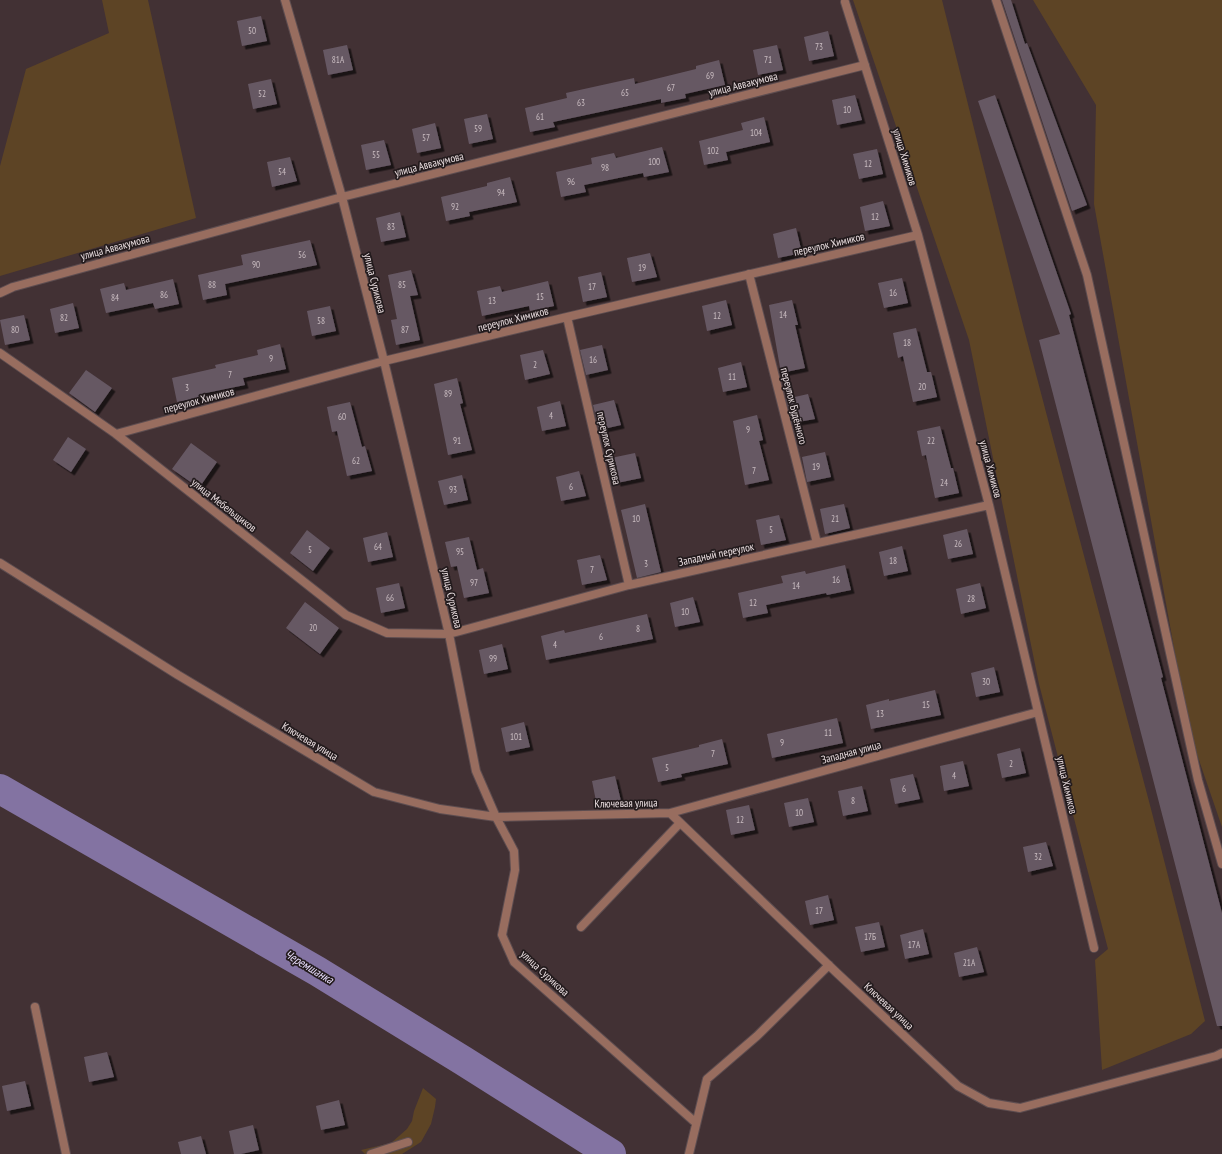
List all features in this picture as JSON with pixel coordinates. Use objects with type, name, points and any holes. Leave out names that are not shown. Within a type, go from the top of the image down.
[{"type":"street","name":"улица Сурикова","points":[[285,0],[342,197],[384,361],[449,634],[476,771],[496,817],[514,851],[515,870],[502,935],[514,962],[696,1123]]},
{"type":"street","points":[[996,0],[1087,275],[1198,780],[1222,864]]},
{"type":"street","name":"улица Химиков","points":[[845,2],[918,235],[990,505],[1094,948]]},
{"type":"street","name":"улица Аввакумова","points":[[0,292],[13,287],[342,197],[865,65]]},
{"type":"street","name":"переулок Химиков","points":[[116,434],[384,361],[918,235]]},
{"type":"street","name":"переулок Будённого","points":[[750,274],[817,544]]},
{"type":"street","name":"переулок Сурикова","points":[[567,317],[629,585]]},
{"type":"street","name":"улица Мебельщиков","points":[[0,353],[116,434],[346,615],[387,633],[449,634]]},
{"type":"street","name":"Западный переулок","points":[[449,634],[629,585],[990,505]]},
{"type":"street","name":"Ключевая улица","points":[[0,563],[178,675],[374,792],[440,809],[496,817],[670,813],[958,1086],[989,1103],[1020,1108],[1216,1056],[1222,1053]]},
{"type":"street","name":"Западная улица","points":[[670,813],[1038,712]]},
{"type":"street","points":[[581,927],[680,822]]},
{"type":"street","points":[[689,1154],[708,1079],[757,1036],[829,965]]},
{"type":"street","points":[[35,1007],[66,1154]]},
{"type":"street","points":[[371,1154],[408,1142]]},
{"type":"shaded area","points":[[102,0],[148,0],[196,218],[0,276],[0,166],[26,69],[109,33]]},
{"type":"shaded area","points":[[853,0],[942,0],[1024,329],[1151,809],[1205,1021],[1191,1034],[1102,1070],[1095,960],[1108,949],[1039,684],[969,340]]},
{"type":"shaded area","points":[[1033,0],[1222,0],[1222,827],[1189,731],[1094,204],[1096,105]]},
{"type":"shaded area","points":[[423,1088],[436,1099],[431,1124],[421,1142],[402,1154],[365,1154],[361,1150],[391,1143],[407,1129],[412,1121],[414,1111]]},
{"type":"building","points":[[1002,0],[1011,0],[1025,44],[1027,43],[1087,205],[1072,211]]},
{"type":"building","points":[[261,16],[267,41],[242,46],[237,21]]},
{"type":"building","points":[[828,31],[834,56],[809,61],[804,37]]},
{"type":"building","points":[[347,45],[353,70],[328,75],[323,50]]},
{"type":"building","points":[[777,45],[783,70],[758,75],[753,50]]},
{"type":"building","points":[[719,60],[725,85],[685,94],[686,98],[661,103],[661,99],[553,122],[555,127],[530,132],[525,108],[567,98],[566,93],[634,78],[635,84],[696,69],[696,66]]},
{"type":"building","points":[[271,79],[277,104],[253,109],[248,84]]},
{"type":"building","points":[[855,95],[862,120],[837,125],[832,100]]},
{"type":"building","points":[[995,95],[1071,314],[1069,315],[1163,677],[1161,678],[1222,913],[1222,1026],[1217,1026],[1039,340],[1060,334],[978,101]]},
{"type":"building","points":[[487,114],[493,139],[469,144],[464,119]]},
{"type":"building","points":[[764,117],[770,142],[726,152],[728,160],[704,165],[699,141],[743,130],[741,123]]},
{"type":"building","points":[[435,123],[441,148],[417,153],[412,129]]},
{"type":"building","points":[[384,140],[391,165],[366,170],[361,145]]},
{"type":"building","points":[[662,147],[669,172],[644,177],[643,173],[584,185],[586,192],[561,197],[556,172],[592,164],[591,158],[614,153],[616,158]]},
{"type":"building","points":[[877,149],[883,174],[859,179],[853,154]]},
{"type":"building","points":[[290,157],[297,181],[272,187],[267,162]]},
{"type":"building","points":[[510,177],[517,202],[469,212],[470,216],[446,221],[441,197],[487,186],[487,183]]},
{"type":"building","points":[[883,201],[890,226],[865,231],[860,207]]},
{"type":"building","points":[[400,212],[406,237],[381,242],[376,218]]},
{"type":"building","points":[[796,228],[802,253],[778,258],[773,234]]},
{"type":"building","points":[[310,240],[317,265],[225,284],[227,295],[203,300],[198,275],[243,265],[241,255]]},
{"type":"building","points":[[650,253],[657,277],[632,282],[627,258]]},
{"type":"building","points":[[411,270],[418,295],[410,296],[420,340],[396,345],[391,320],[397,319],[388,275]]},
{"type":"building","points":[[601,272],[607,297],[583,302],[578,277]]},
{"type":"building","points":[[902,278],[908,303],[884,308],[878,283]]},
{"type":"building","points":[[173,279],[179,304],[155,309],[153,303],[106,313],[100,289],[124,283],[126,290]]},
{"type":"building","points":[[548,281],[554,306],[530,311],[529,306],[482,316],[477,291],[500,286],[502,292]]},
{"type":"building","points":[[726,300],[732,325],[707,331],[702,306]]},
{"type":"building","points":[[792,300],[798,325],[795,325],[805,368],[781,373],[769,305]]},
{"type":"building","points":[[73,303],[79,328],[55,333],[50,309]]},
{"type":"building","points":[[330,306],[336,331],[312,336],[307,311]]},
{"type":"building","points":[[24,315],[30,340],[5,345],[0,320]]},
{"type":"building","points":[[916,328],[927,372],[931,372],[937,397],[913,402],[903,356],[898,358],[893,333]]},
{"type":"building","points":[[280,344],[286,369],[243,378],[245,385],[201,394],[202,397],[177,402],[172,378],[216,368],[215,365],[258,355],[257,350]]},
{"type":"building","points":[[602,345],[608,370],[586,375],[580,350]]},
{"type":"building","points":[[543,350],[550,374],[525,380],[520,355]]},
{"type":"building","points":[[741,362],[747,387],[723,392],[718,368]]},
{"type":"building","points":[[86,370],[112,388],[95,412],[69,393]]},
{"type":"building","points":[[457,378],[463,403],[460,404],[472,450],[448,455],[434,384]]},
{"type":"building","points":[[808,394],[815,419],[792,423],[786,399]]},
{"type":"building","points":[[614,400],[621,425],[599,430],[593,405]]},
{"type":"building","points":[[560,401],[566,426],[542,431],[537,407]]},
{"type":"building","points":[[350,402],[362,447],[365,446],[372,471],[347,476],[337,431],[332,432],[327,407]]},
{"type":"building","points":[[757,415],[763,440],[759,441],[769,480],[745,485],[733,421]]},
{"type":"building","points":[[940,426],[959,493],[935,498],[926,455],[922,456],[917,431]]},
{"type":"building","points":[[68,437],[86,449],[71,472],[53,460]]},
{"type":"building","points":[[191,443],[217,462],[199,488],[172,469]]},
{"type":"building","points":[[825,452],[831,477],[807,482],[802,457]]},
{"type":"building","points":[[635,453],[641,478],[617,483],[611,458]]},
{"type":"building","points":[[579,471],[586,496],[561,501],[556,477]]},
{"type":"building","points":[[462,475],[468,500],[444,505],[438,481]]},
{"type":"building","points":[[645,504],[661,572],[637,578],[621,510]]},
{"type":"building","points":[[844,504],[850,528],[825,534],[820,509]]},
{"type":"building","points":[[779,515],[786,540],[761,545],[756,520]]},
{"type":"building","points":[[967,529],[973,554],[948,559],[943,535]]},
{"type":"building","points":[[307,530],[330,548],[313,571],[290,553]]},
{"type":"building","points":[[387,532],[393,557],[368,562],[363,538]]},
{"type":"building","points":[[469,537],[477,570],[483,568],[489,593],[464,598],[457,566],[451,567],[445,542]]},
{"type":"building","points":[[902,546],[908,571],[884,576],[879,552]]},
{"type":"building","points":[[600,555],[607,580],[582,585],[577,560]]},
{"type":"building","points":[[845,565],[851,590],[827,595],[826,593],[766,605],[768,613],[743,618],[738,593],[783,583],[781,576],[805,571],[806,574]]},
{"type":"building","points":[[399,583],[405,608],[381,613],[376,588]]},
{"type":"building","points":[[980,583],[986,608],[961,614],[956,589]]},
{"type":"building","points":[[693,597],[700,622],[675,627],[670,603]]},
{"type":"building","points":[[305,602],[339,628],[320,654],[286,628]]},
{"type":"building","points":[[647,614],[653,639],[546,660],[541,636],[564,630],[565,633]]},
{"type":"building","points":[[502,644],[508,669],[484,674],[479,650]]},
{"type":"building","points":[[994,667],[1000,692],[976,697],[971,673]]},
{"type":"building","points":[[935,690],[941,715],[871,729],[866,705]]},
{"type":"building","points":[[837,718],[843,743],[772,758],[767,734]]},
{"type":"building","points":[[524,722],[530,747],[506,752],[501,728]]},
{"type":"building","points":[[722,739],[728,764],[681,774],[682,777],[658,782],[652,758],[699,747],[699,745]]},
{"type":"building","points":[[1020,748],[1026,773],[1002,778],[997,754]]},
{"type":"building","points":[[963,761],[969,786],[944,791],[940,766]]},
{"type":"building","points":[[913,774],[920,799],[895,804],[890,779]]},
{"type":"building","points":[[615,776],[621,801],[597,806],[592,781]]},
{"type":"building","points":[[862,786],[868,811],[843,816],[838,791]]},
{"type":"building","points":[[808,798],[814,822],[789,827],[784,803]]},
{"type":"building","points":[[749,805],[755,830],[731,835],[726,810]]},
{"type":"building","points":[[1046,842],[1053,866],[1028,872],[1023,847]]},
{"type":"building","points":[[828,895],[834,920],[810,925],[805,901]]},
{"type":"building","points":[[879,922],[885,947],[861,952],[855,927]]},
{"type":"building","points":[[923,929],[929,954],[905,959],[900,935]]},
{"type":"building","points":[[977,947],[984,972],[959,977],[954,953]]},
{"type":"building","points":[[107,1052],[114,1077],[89,1082],[84,1057]]},
{"type":"building","points":[[25,1081],[31,1106],[7,1111],[2,1086]]},
{"type":"building","points":[[339,1100],[345,1125],[321,1130],[316,1106]]},
{"type":"building","points":[[253,1125],[259,1150],[234,1154],[229,1131]]},
{"type":"building","points":[[201,1136],[206,1154],[181,1154],[178,1142]]},
{"type":"waterway","name":"Черемшанка","points":[[0,789],[317,971],[611,1154]]}]
